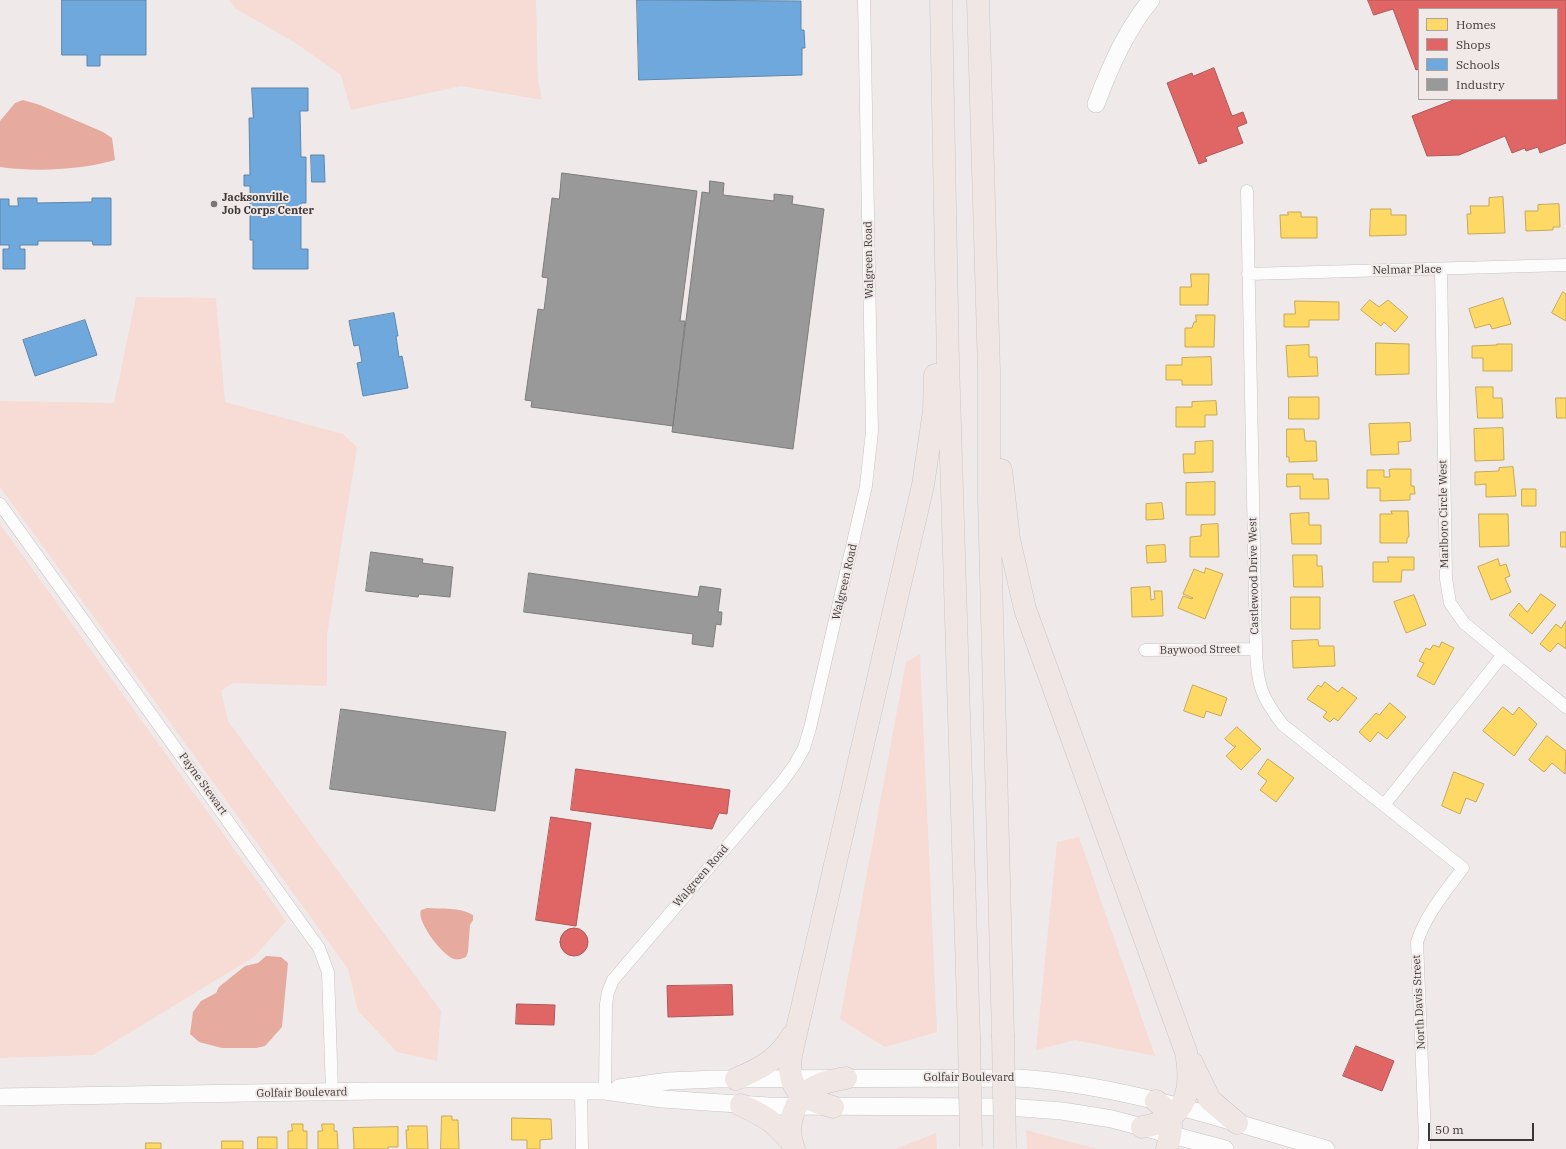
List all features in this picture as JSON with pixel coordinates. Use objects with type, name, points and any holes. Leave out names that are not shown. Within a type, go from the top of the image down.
[{"type":"highway","points":[[941,0],[944,215],[969,1036],[971,1148]]},
{"type":"highway","points":[[978,0],[989,370],[989,499],[1005,1148]]},
{"type":"highway","points":[[793,1146],[792,1118],[797,1094],[790,1066],[796,1030],[923,485],[934,411],[944,215]]},
{"type":"highway","points":[[989,370],[1009,538],[1024,609],[1186,1052],[1210,1100],[1237,1123]]},
{"type":"highway","points":[[736,1079],[759,1070],[776,1058],[787,1045],[796,1030]]},
{"type":"highway","points":[[1172,1127],[1189,1088],[1189,1070],[1186,1052]]},
{"type":"highway","points":[[797,1094],[827,1082],[846,1078]]},
{"type":"highway","points":[[797,1094],[833,1107]]},
{"type":"highway","points":[[1156,1101],[1165,1108],[1172,1127]]},
{"type":"highway","points":[[740,1105],[768,1118],[778,1126],[793,1146]]},
{"type":"highway","points":[[1142,1127],[1158,1124],[1172,1127]]},
{"type":"main road","points":[[1096,104],[1122,46],[1135,22],[1151,0]]},
{"type":"main road","name":"Golfair Boulevard","points":[[846,1078],[1019,1078],[1091,1086],[1156,1101]]},
{"type":"main road","name":"Golfair Boulevard","points":[[0,1097],[332,1092],[656,1091],[736,1079],[797,1094]]},
{"type":"main road","name":"Golfair Boulevard","points":[[656,1091],[740,1105],[797,1094]]},
{"type":"main road","points":[[833,1107],[1036,1109],[1112,1119],[1142,1127]]},
{"type":"main road","points":[[1172,1127],[1237,1123],[1326,1149]]},
{"type":"main road","points":[[1172,1127],[1225,1149]]},
{"type":"street","name":"Walgreen Road","points":[[605,1091],[606,1004],[608,992],[613,980],[787,776],[804,748],[814,712],[866,486],[870,455],[871,369],[864,0]]},
{"type":"street","name":"Castlewood Drive West","points":[[1247,191],[1256,649],[1257,674],[1260,687],[1272,711],[1283,725],[1463,868]]},
{"type":"street","name":"Nelmar Place","points":[[1248,274],[1566,265]]},
{"type":"street","name":"Marlboro Circle West","points":[[1441,269],[1443,490],[1447,589],[1450,603],[1458,616],[1502,656],[1566,707]]},
{"type":"street","name":"Payne Stewart","points":[[0,504],[121,670],[319,948],[328,972],[332,1092]]},
{"type":"street","name":"Baywood Street","points":[[1145,650],[1256,649]]},
{"type":"street","points":[[1384,805],[1502,656]]},
{"type":"street","name":"North Davis Street","points":[[1424,1149],[1425,1137],[1417,942],[1429,915],[1463,868]]},
{"type":"street","points":[[581,1091],[582,1149]]},
{"type":"shaded area","points":[[229,0],[536,0],[538,80],[542,100],[461,86],[351,110],[341,75],[294,42],[236,9]]},
{"type":"shaded area","points":[[23,100],[40,105],[103,132],[112,138],[115,160],[88,166],[43,170],[0,167],[0,121],[15,103]]},
{"type":"shaded area","points":[[136,297],[216,298],[225,402],[343,434],[357,447],[327,635],[327,686],[233,683],[221,691],[228,721],[441,1011],[437,1061],[397,1052],[358,1011],[348,969],[0,487],[0,401],[114,403]]},
{"type":"shaded area","points":[[0,524],[286,921],[254,957],[93,1055],[0,1058]]},
{"type":"shaded area","points":[[920,654],[937,1032],[885,1047],[840,1019],[906,662]]},
{"type":"shaded area","points":[[1079,837],[1155,1056],[1075,1040],[1036,1050],[1057,842]]},
{"type":"shaded area","points":[[427,908],[457,910],[468,912],[473,915],[473,920],[470,925],[468,952],[466,957],[454,959],[437,945],[422,922],[420,915],[421,910]]},
{"type":"shaded area","points":[[266,956],[281,957],[288,963],[282,1027],[265,1046],[256,1048],[222,1048],[199,1042],[190,1034],[193,1012],[201,1001],[216,993],[219,987],[245,966],[258,963]]},
{"type":"shaded area","points":[[1026,1130],[1097,1149],[1027,1149]]},
{"type":"shaded area","points":[[936,1133],[937,1149],[895,1149]]},
{"type":"building: Homes","points":[[1503,197],[1505,233],[1468,234],[1467,214],[1471,214],[1470,206],[1489,206],[1489,198]]},
{"type":"building: Homes","points":[[1559,204],[1560,227],[1553,227],[1553,230],[1526,231],[1525,211],[1538,211],[1538,205]]},
{"type":"building: Homes","points":[[1371,209],[1391,209],[1391,215],[1406,215],[1406,235],[1370,236]]},
{"type":"building: Homes","points":[[1288,212],[1301,212],[1301,217],[1317,217],[1317,238],[1281,238],[1280,215],[1288,215]]},
{"type":"building: Homes","points":[[1191,274],[1209,274],[1208,305],[1180,305],[1180,287],[1191,287]]},
{"type":"building: Homes","points":[[1563,292],[1566,294],[1566,321],[1552,313]]},
{"type":"building: Homes","points":[[1503,298],[1511,324],[1492,329],[1490,324],[1475,328],[1469,309]]},
{"type":"building: Homes","points":[[1370,300],[1379,307],[1388,300],[1408,317],[1395,332],[1384,322],[1381,326],[1361,310]]},
{"type":"building: Homes","points":[[1295,301],[1339,302],[1339,320],[1309,320],[1309,327],[1284,327],[1284,314],[1295,314]]},
{"type":"building: Homes","points":[[1196,315],[1215,315],[1214,347],[1185,347],[1185,328],[1192,328],[1194,322],[1196,322]]},
{"type":"building: Homes","points":[[1376,343],[1409,344],[1409,374],[1376,375]]},
{"type":"building: Homes","points":[[1512,344],[1512,371],[1483,371],[1483,358],[1472,358],[1472,346]]},
{"type":"building: Homes","points":[[1309,345],[1309,357],[1317,357],[1318,376],[1288,377],[1286,346]]},
{"type":"building: Homes","points":[[1211,357],[1212,385],[1182,385],[1182,380],[1166,380],[1166,365],[1182,365],[1182,358]]},
{"type":"building: Homes","points":[[1476,387],[1493,387],[1493,398],[1502,398],[1503,418],[1478,418]]},
{"type":"building: Homes","points":[[1289,397],[1319,397],[1319,419],[1289,419]]},
{"type":"building: Homes","points":[[1556,398],[1566,398],[1566,418],[1557,418]]},
{"type":"building: Homes","points":[[1216,401],[1217,415],[1205,415],[1205,427],[1176,427],[1176,407],[1192,407],[1192,402]]},
{"type":"building: Homes","points":[[1410,423],[1411,441],[1398,442],[1399,454],[1371,455],[1369,424]]},
{"type":"building: Homes","points":[[1503,428],[1504,460],[1475,461],[1474,429]]},
{"type":"building: Homes","points":[[1287,429],[1304,429],[1305,441],[1316,441],[1317,461],[1289,462],[1289,457],[1287,457]]},
{"type":"building: Homes","points":[[1213,441],[1213,472],[1184,473],[1183,454],[1195,454],[1195,442]]},
{"type":"building: Homes","points":[[1513,467],[1516,496],[1486,497],[1486,484],[1475,485],[1475,472],[1499,471],[1499,468]]},
{"type":"building: Homes","points":[[1411,469],[1411,486],[1414,486],[1415,494],[1410,494],[1410,500],[1380,501],[1380,488],[1367,488],[1367,470],[1384,470],[1384,477],[1390,477],[1389,470]]},
{"type":"building: Homes","points":[[1287,474],[1313,474],[1313,479],[1328,479],[1329,499],[1300,499],[1300,486],[1287,487]]},
{"type":"building: Homes","points":[[1215,482],[1215,515],[1186,515],[1186,483]]},
{"type":"building: Homes","points":[[1522,489],[1536,489],[1536,506],[1522,506]]},
{"type":"building: Homes","points":[[1162,503],[1164,519],[1146,520],[1146,504]]},
{"type":"building: Homes","points":[[1391,511],[1408,511],[1409,537],[1407,538],[1407,543],[1380,543],[1380,514],[1392,514]]},
{"type":"building: Homes","points":[[1309,513],[1309,525],[1321,525],[1321,544],[1292,544],[1290,514]]},
{"type":"building: Homes","points":[[1479,514],[1508,514],[1509,546],[1480,547]]},
{"type":"building: Homes","points":[[1218,524],[1219,557],[1190,557],[1190,537],[1201,536],[1201,525]]},
{"type":"building: Homes","points":[[1561,532],[1566,532],[1566,547],[1561,547]]},
{"type":"building: Homes","points":[[1165,545],[1166,562],[1147,563],[1146,546]]},
{"type":"building: Homes","points":[[1293,555],[1317,555],[1317,566],[1322,566],[1323,587],[1294,587]]},
{"type":"building: Homes","points":[[1388,557],[1414,557],[1414,570],[1402,570],[1401,582],[1373,582],[1373,562],[1388,562]]},
{"type":"building: Homes","points":[[1498,559],[1500,566],[1506,564],[1510,576],[1505,578],[1511,592],[1491,600],[1478,567]]},
{"type":"building: Homes","points":[[1206,568],[1223,574],[1205,619],[1178,608],[1183,596],[1193,598],[1183,594],[1194,569],[1204,573]]},
{"type":"building: Homes","points":[[1150,587],[1151,600],[1155,599],[1154,591],[1162,591],[1163,616],[1132,617],[1131,588]]},
{"type":"building: Homes","points":[[1541,594],[1556,605],[1532,634],[1509,615],[1519,603],[1527,612]]},
{"type":"building: Homes","points":[[1414,595],[1426,625],[1406,633],[1394,602]]},
{"type":"building: Homes","points":[[1291,597],[1320,597],[1320,629],[1291,629]]},
{"type":"building: Homes","points":[[1566,621],[1566,649],[1558,643],[1550,652],[1540,644],[1556,624],[1561,628]]},
{"type":"building: Homes","points":[[1318,640],[1319,646],[1334,646],[1335,666],[1293,668],[1292,641]]},
{"type":"building: Homes","points":[[1442,642],[1454,648],[1434,685],[1417,676],[1424,663],[1419,661],[1426,648],[1430,650],[1433,645],[1439,647]]},
{"type":"building: Homes","points":[[1325,682],[1338,692],[1342,687],[1357,698],[1338,721],[1334,718],[1330,722],[1323,717],[1327,712],[1307,699],[1318,685],[1321,687]]},
{"type":"building: Homes","points":[[1193,685],[1227,698],[1221,716],[1206,711],[1204,718],[1184,711]]},
{"type":"building: Homes","points":[[1390,703],[1406,717],[1387,739],[1378,732],[1370,742],[1359,732],[1376,713],[1379,715]]},
{"type":"building: Homes","points":[[1503,707],[1513,715],[1519,707],[1537,724],[1514,756],[1483,731]]},
{"type":"building: Homes","points":[[1237,727],[1261,749],[1241,770],[1226,756],[1236,746],[1233,746],[1225,739]]},
{"type":"building: Homes","points":[[1547,736],[1566,751],[1565,774],[1552,763],[1544,772],[1529,760]]},
{"type":"building: Homes","points":[[1268,759],[1294,778],[1276,802],[1260,790],[1267,781],[1258,774]]},
{"type":"building: Homes","points":[[1454,772],[1484,784],[1476,802],[1466,798],[1460,814],[1442,806]]},
{"type":"building: Homes","points":[[442,1116],[452,1116],[452,1120],[458,1120],[459,1149],[441,1149]]},
{"type":"building: Homes","points":[[512,1118],[551,1119],[552,1139],[540,1140],[540,1149],[527,1149],[527,1140],[512,1140]]},
{"type":"building: Homes","points":[[292,1124],[303,1124],[303,1131],[307,1131],[307,1149],[288,1149],[288,1131],[292,1131]]},
{"type":"building: Homes","points":[[322,1124],[334,1124],[334,1131],[337,1131],[338,1149],[318,1149],[318,1131],[322,1131]]},
{"type":"building: Homes","points":[[408,1126],[427,1126],[428,1149],[407,1149],[406,1130],[408,1130]]},
{"type":"building: Homes","points":[[398,1127],[398,1147],[388,1147],[388,1149],[354,1149],[353,1128]]},
{"type":"building: Homes","points":[[258,1137],[277,1137],[277,1149],[258,1149]]},
{"type":"building: Homes","points":[[222,1141],[243,1141],[243,1149],[222,1149]]},
{"type":"building: Homes","points":[[146,1143],[161,1143],[161,1149],[146,1149]]},
{"type":"building: Shops","points":[[1368,0],[1566,0],[1566,143],[1540,153],[1538,147],[1526,151],[1525,148],[1512,153],[1505,136],[1459,155],[1427,156],[1412,116],[1453,100],[1558,100],[1558,8],[1418,8],[1418,69],[1416,70],[1393,9],[1374,15]]},
{"type":"building: Shops","points":[[1214,68],[1232,116],[1243,112],[1247,123],[1237,127],[1243,143],[1205,157],[1207,161],[1199,164],[1167,83],[1192,73],[1193,76]]},
{"type":"building: Shops","points":[[576,769],[730,790],[727,814],[719,813],[712,829],[571,810]]},
{"type":"building: Shops","points":[[551,817],[591,823],[576,926],[536,920]]},
{"type":"building: Shops","points":[[574,928],[584,932],[588,942],[584,952],[574,956],[564,952],[560,942],[564,932]]},
{"type":"building: Shops","points":[[732,985],[733,1015],[668,1017],[667,986]]},
{"type":"building: Shops","points":[[517,1004],[555,1005],[554,1025],[516,1024]]},
{"type":"building: Shops","points":[[1356,1046],[1394,1061],[1382,1091],[1343,1076]]},
{"type":"building: Schools","points":[[62,0],[146,0],[146,55],[100,55],[100,66],[87,66],[87,55],[62,55]]},
{"type":"building: Schools","points":[[637,0],[801,1],[801,30],[804,30],[805,48],[802,48],[802,75],[639,80]]},
{"type":"building: Schools","points":[[252,88],[308,88],[308,111],[300,111],[301,157],[306,157],[306,203],[301,203],[301,249],[308,249],[308,269],[253,269],[253,240],[250,240],[250,186],[244,186],[244,175],[250,175],[249,118],[253,118]]},
{"type":"building: Schools","points":[[311,155],[324,155],[325,182],[312,182]]},
{"type":"building: Schools","points":[[18,198],[37,198],[37,203],[92,202],[92,198],[111,198],[111,245],[93,245],[92,241],[38,241],[38,245],[20,245],[20,249],[25,249],[25,269],[3,269],[3,249],[9,249],[9,245],[0,245],[0,199],[9,199],[9,206],[18,206]]},
{"type":"building: Schools","points":[[394,313],[398,336],[396,336],[399,357],[402,356],[408,388],[363,396],[357,363],[362,362],[359,345],[354,346],[349,321]]},
{"type":"building: Schools","points":[[85,320],[97,355],[35,376],[23,340]]},
{"type":"building: Industry","points":[[562,173],[697,191],[680,321],[685,321],[673,426],[531,407],[532,401],[525,400],[538,309],[544,310],[548,278],[542,277],[552,198],[559,199]]},
{"type":"building: Industry","points":[[710,181],[724,183],[723,195],[774,201],[774,194],[793,196],[792,204],[824,209],[793,449],[672,432],[702,192],[709,193]]},
{"type":"building: Industry","points":[[371,552],[423,559],[422,563],[453,567],[450,597],[419,594],[418,597],[366,591]]},
{"type":"building: Industry","points":[[529,573],[698,597],[700,586],[721,589],[718,612],[722,612],[721,625],[716,624],[713,647],[692,644],[693,634],[524,612]]},
{"type":"building: Industry","points":[[341,709],[506,732],[495,811],[330,789]]},
{"type":"place","name":"Jacksonville Job Corps Center","points":[[214,204]]}]
